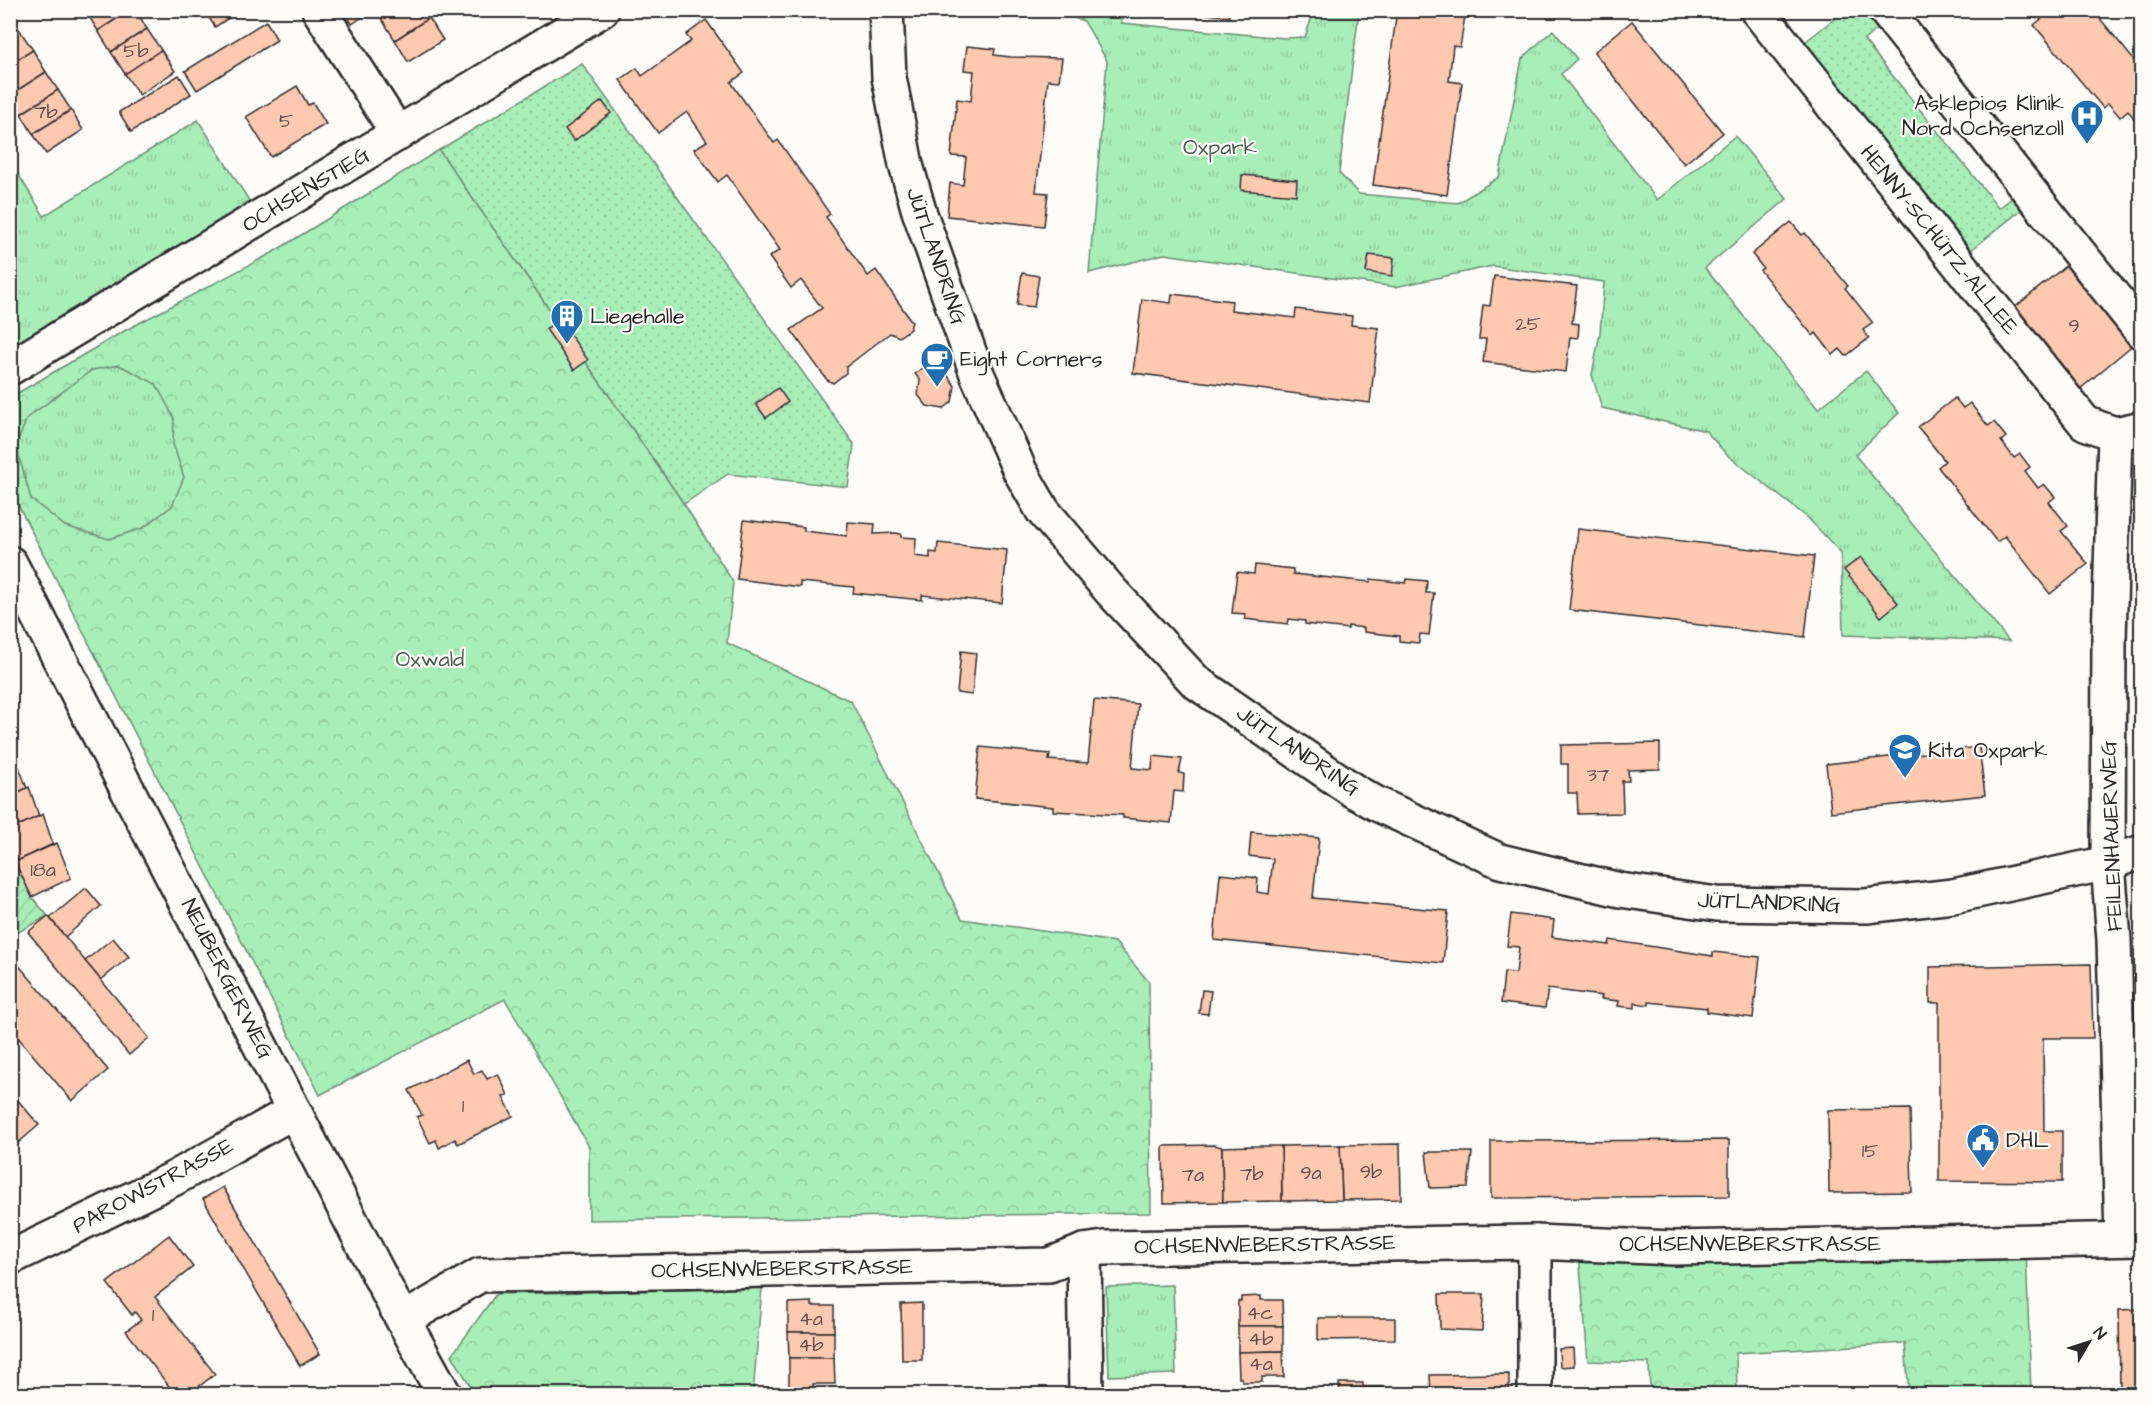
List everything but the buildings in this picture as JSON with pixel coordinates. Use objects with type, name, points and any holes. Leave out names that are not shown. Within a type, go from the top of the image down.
[{"type":"street","points":[[319,10],[398,134]]},
{"type":"street","name":"OCHSENSTIEG","points":[[10,368],[602,10]]},
{"type":"street","name":"JÜTLANDRING","points":[[886,10],[889,77],[906,165],[939,274],[1001,431],[1043,511],[1111,591],[1196,682],[1377,804],[1500,861],[1620,890],[1717,904],[1866,906],[1953,896],[2108,863],[2142,852]]},
{"type":"street","name":"HENNY-SCHÜTZ-ALLEE","points":[[1757,10],[2085,423],[2128,431]]},
{"type":"street","points":[[1885,10],[2142,332]]},
{"type":"street","name":"FEILENHAUERWEG","points":[[2128,431],[2109,639],[2108,863],[2115,940],[2132,1239]]},
{"type":"street","name":"NEUBERGERWEG","points":[[10,562],[294,1111],[444,1395]]},
{"type":"street","name":"PAROWSTRASSE","points":[[10,1258],[173,1179],[294,1111]]},
{"type":"street","name":"OCHSENWEBERSTRASSE","points":[[403,1320],[480,1275],[1049,1265],[1084,1251],[1128,1247],[1535,1242],[1674,1248],[2132,1239]]},
{"type":"street","points":[[1535,1242],[1535,1395]]},
{"type":"street","points":[[1084,1251],[1086,1395]]},
{"type":"green space","name":"Oxpark","points":[[1049,11],[1122,11],[1121,23],[1285,38],[1305,37],[1314,11],[1359,11],[1339,173],[1359,194],[1458,203],[1499,177],[1522,59],[1553,30],[1577,59],[1561,74],[1657,200],[1735,136],[1787,199],[1705,268],[1818,409],[1866,371],[1899,413],[1855,455],[2009,641],[1843,635],[1841,553],[1808,518],[1726,454],[1706,431],[1602,408],[1592,375],[1600,333],[1604,282],[1493,266],[1395,287],[1164,254],[1089,273],[1107,61],[1084,21]]},
{"type":"green space","points":[[1844,11],[1869,11],[1881,26],[1864,40],[1999,208],[2017,194],[2026,206],[1965,255],[1800,46]]},
{"type":"green space","points":[[582,64],[854,444],[848,487],[728,474],[684,504],[439,150]]},
{"type":"green space","points":[[198,120],[250,202],[11,350],[10,161],[44,216]]},
{"type":"green space","name":"Oxwald","points":[[439,150],[684,504],[733,582],[727,643],[851,701],[962,919],[1115,942],[1149,982],[1151,1213],[589,1220],[589,1147],[505,999],[320,1095],[11,491],[11,397],[124,331],[272,253]]},
{"type":"green space","points":[[119,365],[156,384],[174,418],[173,444],[184,477],[172,506],[143,528],[109,539],[65,526],[31,499],[16,446],[27,418],[92,370]]},
{"type":"green space","points":[[10,852],[32,897],[48,916],[11,936]]},
{"type":"green space","points":[[2026,1249],[2031,1394],[1909,1394],[1905,1343],[1736,1353],[1737,1394],[1650,1394],[1649,1363],[1588,1361],[1579,1255]]},
{"type":"green space","points":[[1173,1285],[1176,1374],[1109,1376],[1106,1287]]},
{"type":"green space","points":[[762,1288],[753,1394],[475,1394],[452,1355],[496,1294]]},
{"type":"place","name":"Asklepios Klinik Nord Ochsenzoll","points":[[2087,145]]},
{"type":"place","name":"Liegehalle","points":[[567,345]]},
{"type":"place","name":"Eight Corners","points":[[937,388]]},
{"type":"place","name":"Kita Oxpark","points":[[1905,779]]},
{"type":"place","name":"DHL","points":[[1983,1169]]}]
